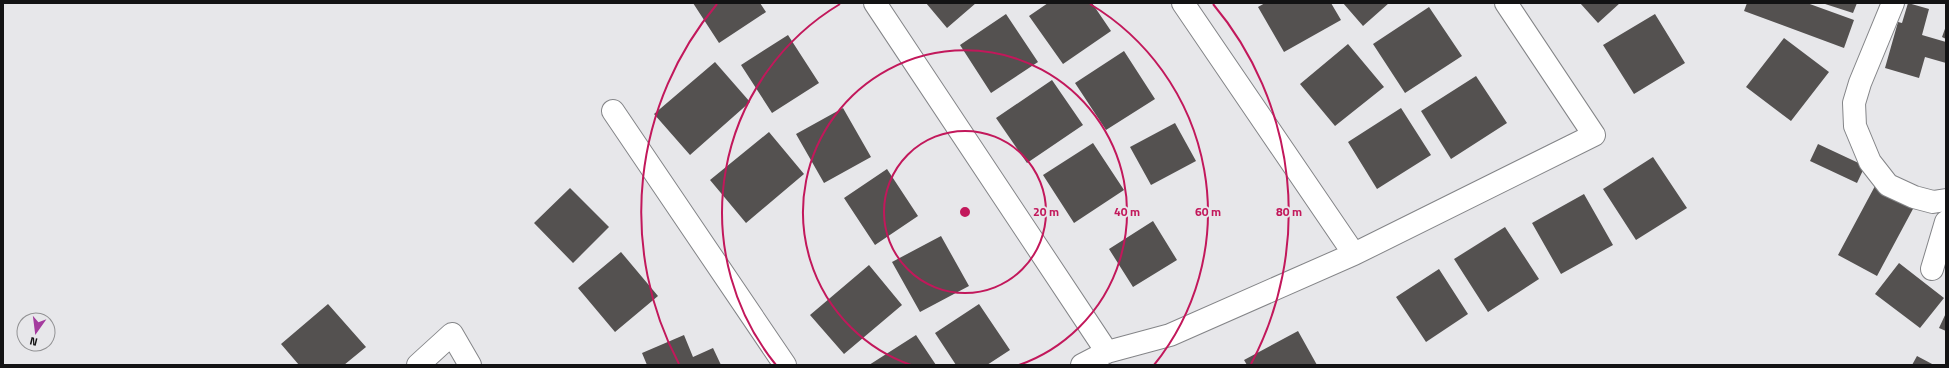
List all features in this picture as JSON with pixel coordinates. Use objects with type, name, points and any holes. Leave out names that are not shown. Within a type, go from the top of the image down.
[{"type":"street","points":[[875,3],[1107,352]]},
{"type":"street","points":[[1183,3],[1354,254]]},
{"type":"street","points":[[1082,365],[1107,352],[1170,335],[1354,254],[1594,135],[1506,3]]},
{"type":"street","points":[[1893,3],[1860,83],[1854,103],[1855,126],[1870,162],[1888,185],[1914,197],[1932,202],[1946,200]]},
{"type":"street","points":[[612,110],[785,365]]},
{"type":"street","points":[[1932,269],[1946,222]]},
{"type":"street","points":[[418,365],[452,334],[470,365]]},
{"type":"building","points":[[693,3],[760,3],[766,12],[719,43]]},
{"type":"building","points":[[926,3],[976,3],[947,28]]},
{"type":"building","points":[[1048,3],[1092,3],[1111,31],[1063,64],[1029,16]]},
{"type":"building","points":[[1265,3],[1331,3],[1341,20],[1284,52],[1258,7]]},
{"type":"building","points":[[1343,3],[1389,3],[1363,26]]},
{"type":"building","points":[[1580,3],[1620,3],[1598,23]]},
{"type":"building","points":[[1747,3],[1807,3],[1854,20],[1844,48],[1744,11]]},
{"type":"building","points":[[1822,3],[1857,3],[1853,13]]},
{"type":"building","points":[[1908,3],[1929,9],[1922,35],[1946,42],[1946,63],[1925,57],[1919,78],[1885,68],[1898,22],[1902,23]]},
{"type":"building","points":[[1429,7],[1462,56],[1405,93],[1373,44]]},
{"type":"building","points":[[1006,14],[1038,62],[991,93],[960,45]]},
{"type":"building","points":[[1655,14],[1685,63],[1634,94],[1603,45]]},
{"type":"building","points":[[1946,26],[1946,39],[1942,37]]},
{"type":"building","points":[[788,35],[819,83],[772,113],[741,65]]},
{"type":"building","points":[[1784,38],[1829,72],[1791,121],[1746,87]]},
{"type":"building","points":[[1348,44],[1384,87],[1335,126],[1300,84]]},
{"type":"building","points":[[1124,51],[1155,99],[1106,130],[1075,83]]},
{"type":"building","points":[[715,62],[750,102],[690,155],[654,114]]},
{"type":"building","points":[[1476,76],[1507,123],[1451,159],[1421,111]]},
{"type":"building","points":[[1052,80],[1083,125],[1027,163],[996,118]]},
{"type":"building","points":[[843,108],[871,157],[824,183],[796,134]]},
{"type":"building","points":[[1401,108],[1431,155],[1377,189],[1348,142]]},
{"type":"building","points":[[1175,123],[1196,161],[1151,185],[1130,147]]},
{"type":"building","points":[[769,132],[804,174],[746,223],[710,180]]},
{"type":"building","points":[[1093,143],[1124,190],[1074,223],[1043,175]]},
{"type":"building","points":[[1818,144],[1865,166],[1857,183],[1810,161]]},
{"type":"building","points":[[1653,157],[1687,208],[1636,240],[1603,189]]},
{"type":"building","points":[[887,169],[918,216],[875,245],[844,198]]},
{"type":"building","points":[[1875,186],[1914,207],[1877,276],[1838,255]]},
{"type":"building","points":[[570,188],[609,227],[573,263],[534,223]]},
{"type":"building","points":[[1584,194],[1613,245],[1561,274],[1532,223]]},
{"type":"building","points":[[1153,221],[1177,260],[1133,287],[1109,249]]},
{"type":"building","points":[[1505,227],[1539,279],[1488,312],[1454,259]]},
{"type":"building","points":[[941,236],[969,286],[920,312],[892,262]]},
{"type":"building","points":[[621,252],[658,296],[615,332],[578,288]]},
{"type":"building","points":[[1899,263],[1944,298],[1920,328],[1875,294]]},
{"type":"building","points":[[869,265],[902,305],[844,354],[810,315]]},
{"type":"building","points":[[1439,269],[1468,314],[1426,342],[1396,297]]},
{"type":"building","points":[[328,304],[366,347],[344,365],[299,365],[281,344]]},
{"type":"building","points":[[979,304],[1010,350],[987,365],[956,365],[935,333]]},
{"type":"building","points":[[1946,313],[1946,331],[1939,328]]},
{"type":"building","points":[[1298,331],[1317,365],[1247,365],[1244,360]]},
{"type":"building","points":[[684,335],[693,357],[713,348],[721,365],[647,365],[642,353]]},
{"type":"building","points":[[916,335],[936,365],[869,365]]},
{"type":"building","points":[[1917,356],[1934,365],[1912,365]]}]
